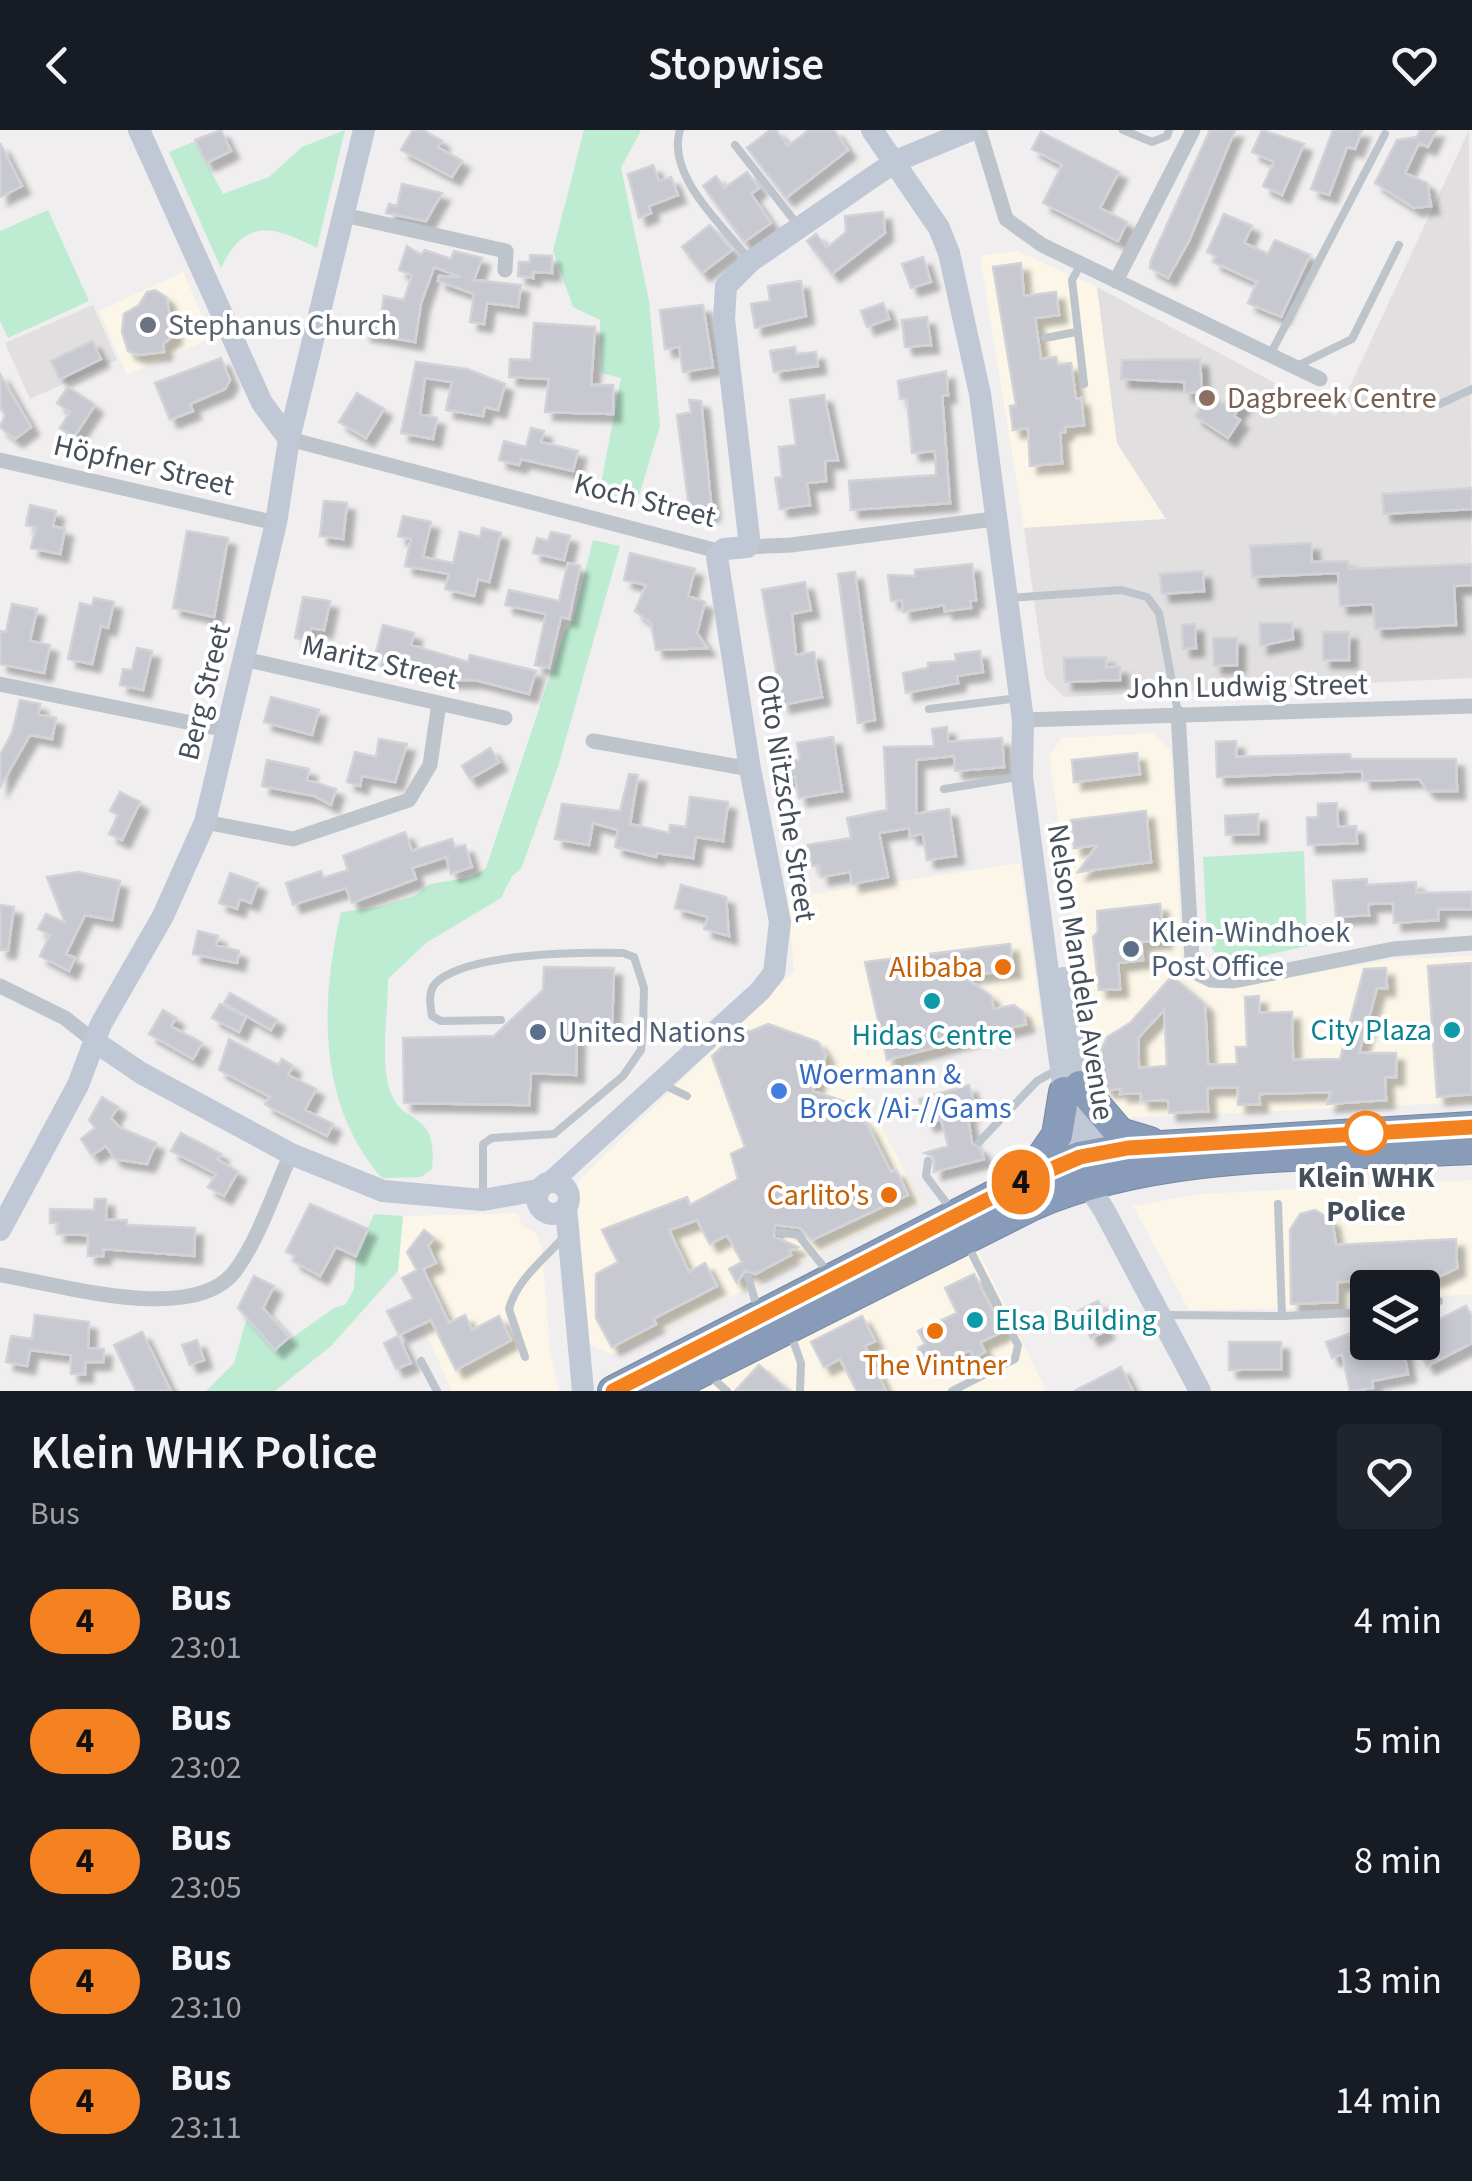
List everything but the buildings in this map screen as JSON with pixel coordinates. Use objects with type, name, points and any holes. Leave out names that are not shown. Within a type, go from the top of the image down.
[{"type":"highway","points":[[1069,1082],[1120,1133],[1172,1145]]},
{"type":"highway","points":[[663,1391],[703,1371],[833,1279],[961,1228],[1026,1180],[1057,1135],[1069,1082]]},
{"type":"highway","points":[[1026,1180],[1091,1168],[1172,1145],[1472,1127]]},
{"type":"highway","points":[[612,1391],[775,1322],[961,1228],[1091,1168],[1472,1149]]},
{"type":"street","points":[[140,130],[262,403],[289,439]]},
{"type":"street","name":"Berg Street","points":[[0,1230],[78,1085],[94,1041],[163,916],[205,822],[276,523],[289,439],[364,130]]},
{"type":"street","name":"Nelson Mandela Avenue","points":[[872,130],[902,158]]},
{"type":"street","name":"Nelson Mandela Avenue","points":[[891,130],[949,253],[980,394],[1022,718],[1022,776],[1069,1082],[1104,1210],[1200,1391]]},
{"type":"street","points":[[747,547],[724,301],[726,286],[750,261],[902,158],[975,130],[1006,218],[1042,245],[1320,380]]},
{"type":"street","points":[[1116,280],[1193,130]]},
{"type":"street","points":[[344,216],[506,252],[505,270]]},
{"type":"street","name":"Koch Street","points":[[289,439],[718,551],[791,546],[994,519]]},
{"type":"street","name":"Höpfner Street","points":[[0,460],[276,523]]},
{"type":"street","name":"Otto Nitzsche Street","points":[[551,1198],[584,1153],[767,982],[780,951],[785,922],[750,769],[718,551]]},
{"type":"street","name":"Maritz Street","points":[[244,658],[505,718]]},
{"type":"street","points":[[0,684],[226,730]]},
{"type":"street","points":[[205,822],[246,834],[293,839],[409,800],[430,766],[440,703]]},
{"type":"street","name":"John Ludwig Street","points":[[1022,718],[1472,706]]},
{"type":"street","points":[[1178,713],[1192,958],[1198,974],[1234,981],[1394,949],[1472,944]]},
{"type":"street","name":"Nelson Mandela Avenue","points":[[1022,718],[1032,754],[1069,1082]]},
{"type":"street","points":[[592,741],[750,769]]},
{"type":"street","points":[[0,986],[34,1000],[140,1073],[291,1154],[395,1194],[492,1200],[551,1198],[566,1246],[582,1391]]},
{"type":"street","points":[[0,1276],[144,1298],[204,1295],[220,1288],[236,1269],[291,1154]]},
{"type":"lane","points":[[680,130],[677,155],[688,181],[750,261]]},
{"type":"lane","points":[[1123,130],[1152,142],[1167,136],[1169,130]]},
{"type":"lane","points":[[1270,355],[1385,134]]},
{"type":"lane","points":[[735,144],[799,226]]},
{"type":"lane","points":[[1295,367],[1352,339],[1400,245]]},
{"type":"lane","points":[[1081,264],[1072,280],[1084,384]]},
{"type":"lane","points":[[1045,338],[1076,332]]},
{"type":"lane","points":[[1440,404],[1472,389]]},
{"type":"lane","points":[[1006,599],[1121,590],[1148,597],[1159,613],[1178,713]]},
{"type":"lane","points":[[929,709],[1022,718]]},
{"type":"lane","points":[[944,789],[1022,776]]},
{"type":"lane","points":[[492,1200],[483,1144],[492,1138],[554,1134],[623,1076],[641,1050],[642,969],[634,957],[622,953],[523,955],[456,973],[438,981],[429,995],[432,1016],[441,1021],[501,1020]]},
{"type":"lane","points":[[979,1142],[1037,1081],[1069,1082]]},
{"type":"lane","points":[[661,1084],[687,1096]]},
{"type":"lane","points":[[928,1161],[926,1176],[961,1228],[998,1305]]},
{"type":"lane","points":[[1278,1204],[1282,1316]]},
{"type":"lane","points":[[779,1232],[798,1236],[833,1279]]},
{"type":"lane","points":[[525,1357],[509,1309],[511,1301],[520,1285],[566,1246]]},
{"type":"lane","points":[[748,1278],[800,1363],[800,1391]]},
{"type":"lane","points":[[1158,1314],[1350,1313]]},
{"type":"lane","points":[[952,1391],[1016,1360],[1018,1345],[1010,1328]]},
{"type":"lane","points":[[420,1361],[437,1391]]},
{"type":"lane","points":[[703,1371],[727,1391]]},
{"type":"shaded area","name":"Dagbreek Centre","points":[[1469,130],[1472,678],[1064,697],[1045,678],[1024,528],[1166,519],[1117,443],[1097,287],[1336,416]]},
{"type":"shaded area","points":[[1017,251],[1097,287],[1117,443],[1166,519],[1024,528],[980,256]]},
{"type":"shaded area","points":[[183,272],[212,338],[127,375],[99,311]]},
{"type":"shaded area","points":[[93,305],[117,360],[30,399],[5,343]]},
{"type":"shaded area","points":[[1153,733],[1171,751],[1182,960],[1195,982],[1216,989],[1394,959],[1472,956],[1472,1102],[1123,1118],[1097,1092],[1049,756],[1061,738]]},
{"type":"shaded area","points":[[1020,863],[1042,1025],[854,1077],[922,1203],[612,1355],[584,1342],[578,1181],[794,971],[788,898]]},
{"type":"shaded area","points":[[1472,1180],[1472,1294],[1440,1297],[1440,1270],[1350,1270],[1348,1307],[1189,1310],[1133,1206],[1200,1194]]},
{"type":"shaded area","points":[[518,1213],[522,1226],[536,1232],[542,1248],[550,1351],[559,1391],[452,1391],[398,1271],[403,1216]]},
{"type":"shaded area","points":[[972,1237],[1046,1391],[664,1391]]},
{"type":"green space","points":[[345,130],[317,248],[274,231],[251,233],[240,240],[221,268],[169,152],[195,141],[223,194],[269,177],[302,147]]},
{"type":"green space","points":[[584,130],[641,130],[621,168],[649,300],[660,426],[635,509],[598,500],[621,378],[601,373],[600,320],[573,307],[553,251]]},
{"type":"green space","points":[[48,210],[89,301],[8,338],[0,321],[0,231]]},
{"type":"green space","points":[[593,540],[620,546],[558,767],[521,869],[512,876],[501,898],[426,943],[388,979],[388,1084],[400,1108],[424,1126],[433,1149],[432,1169],[421,1177],[382,1178],[345,1118],[329,1051],[329,982],[341,912],[378,907],[414,896],[430,884],[472,877],[486,868],[565,631],[573,620]]},
{"type":"green space","points":[[1304,851],[1307,946],[1249,959],[1214,952],[1207,936],[1203,857]]},
{"type":"green space","points":[[374,1214],[403,1216],[398,1271],[331,1346],[275,1391],[206,1391],[234,1363],[247,1318],[275,1350],[334,1308],[345,1305],[354,1289],[356,1256]]},
{"type":"bus line","name":"4","points":[[613,1391],[1026,1180],[1080,1157],[1128,1148],[1472,1127]]},
{"type":"place","name":"Stephanus Church","points":[[148,325]]},
{"type":"place","name":"Dagbreek Centre","points":[[1207,398]]},
{"type":"place","name":"Klein-Windhoek Post Office","points":[[1131,949]]},
{"type":"place","name":"Alibaba","points":[[1003,967]]},
{"type":"place","name":"Hidas Centre","points":[[932,1001]]},
{"type":"place","name":"City Plaza","points":[[1452,1030]]},
{"type":"place","name":"United Nations","points":[[538,1032]]},
{"type":"place","name":"Woermann & Brock /Ai-//Gams","points":[[779,1091]]},
{"type":"place","name":"Klein WHK Police","points":[[1366,1133]]},
{"type":"place","name":"Carlito's","points":[[889,1195]]},
{"type":"place","name":"Elsa Building","points":[[975,1320]]},
{"type":"place","name":"The Vintner","points":[[935,1331]]}]
